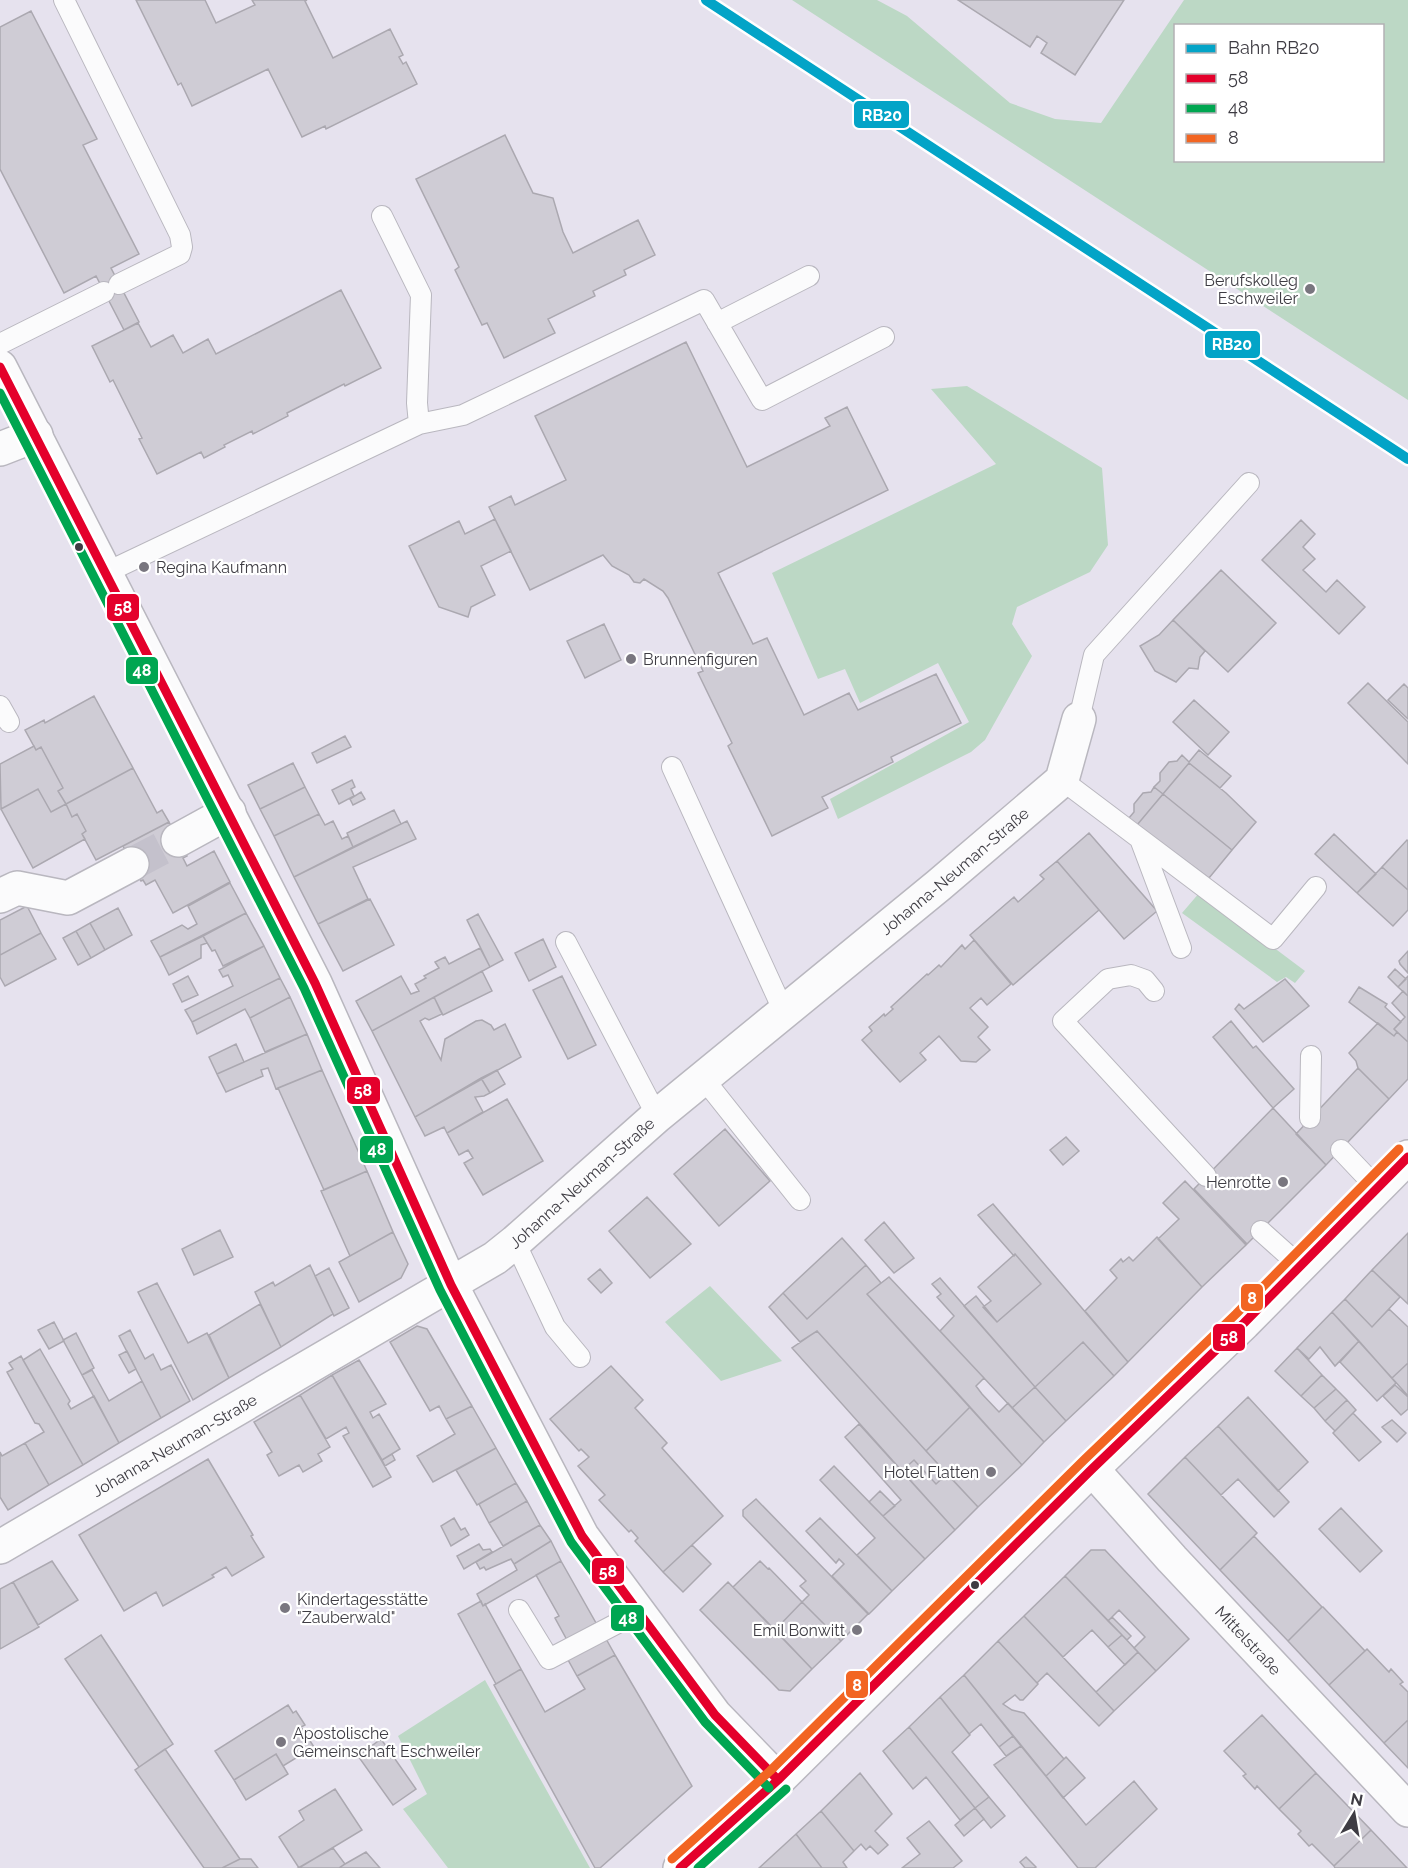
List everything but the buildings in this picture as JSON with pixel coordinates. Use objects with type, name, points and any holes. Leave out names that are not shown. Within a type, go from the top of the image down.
[{"type":"main road","points":[[0,367],[315,983],[452,1285],[582,1536],[715,1715],[778,1780]]},
{"type":"main road","points":[[0,449],[36,435]]},
{"type":"main road","points":[[1062,780],[1078,720]]},
{"type":"main road","name":"Johanna-Neuman-Straße","points":[[0,1547],[495,1258],[657,1116],[939,885],[1062,780]]},
{"type":"main road","points":[[178,840],[229,812]]},
{"type":"main road","points":[[0,896],[16,888],[68,898],[132,864]]},
{"type":"main road","points":[[680,1868],[778,1780],[1092,1469],[1202,1364],[1408,1157]]},
{"type":"main road","name":"Mittelstraße","points":[[1092,1469],[1172,1559],[1408,1810]]},
{"type":"lane","points":[[0,344],[180,254],[182,248],[180,235],[64,0]]},
{"type":"lane","points":[[382,216],[422,295],[417,403],[419,424]]},
{"type":"lane","points":[[717,323],[809,276]]},
{"type":"lane","points":[[105,573],[419,424],[463,415],[704,300],[762,400],[884,337]]},
{"type":"lane","points":[[1078,720],[1094,655],[1249,483]]},
{"type":"lane","points":[[672,767],[784,1012]]},
{"type":"lane","points":[[1062,780],[1273,939],[1316,887]]},
{"type":"lane","points":[[1140,839],[1181,948]]},
{"type":"lane","points":[[566,942],[657,1116]]},
{"type":"lane","points":[[1154,991],[1144,980],[1131,975],[1108,979],[1063,1021],[1206,1176]]},
{"type":"lane","points":[[1310,1118],[1311,1056]]},
{"type":"lane","points":[[704,1078],[800,1200]]},
{"type":"lane","points":[[1341,1150],[1377,1188]]},
{"type":"lane","points":[[1261,1231],[1300,1266]]},
{"type":"lane","points":[[515,1242],[555,1327],[580,1358]]},
{"type":"lane","points":[[519,1610],[549,1659],[637,1612]]},
{"type":"green space","name":"Berufskolleg Eschweiler","points":[[792,0],[877,0],[907,16],[1010,103],[1055,119],[1101,123],[1184,0],[1408,0],[1408,400]]},
{"type":"green space","points":[[967,386],[1102,468],[1108,545],[1090,572],[1017,607],[1012,624],[1032,656],[985,740],[971,752],[838,819],[830,799],[969,722],[938,663],[860,703],[845,669],[818,679],[772,573],[996,464],[931,389]]},
{"type":"green space","points":[[1200,892],[1305,971],[1295,983],[1286,977],[1277,982],[1182,913]]},
{"type":"green space","points":[[710,1286],[782,1361],[721,1381],[665,1322]]},
{"type":"green space","points":[[485,1680],[590,1868],[448,1868],[403,1809],[427,1794],[398,1736]]},
{"type":"tunnel","points":[[132,864],[178,840]]},
{"type":"rail line","name":"RB20","points":[[706,0],[1408,459]]},
{"type":"transit line","name":"58","points":[[0,367],[315,983],[451,1285],[582,1536],[715,1715],[778,1780]]},
{"type":"transit line","name":"48","points":[[0,393],[304,988],[440,1290],[571,1542],[705,1722],[769,1788]]},
{"type":"transit line","name":"8","points":[[672,1859],[770,1771],[1084,1460],[1236,1314],[1399,1149]]},
{"type":"transit line","name":"58","points":[[680,1868],[778,1780],[1092,1469],[1244,1323],[1408,1157]]},
{"type":"transit line","name":"48","points":[[698,1868],[786,1789]]},
{"type":"place","name":"Berufskolleg Eschweiler","points":[[1310,289]]},
{"type":"place","name":"Regina Kaufmann","points":[[144,567]]},
{"type":"place","name":"Brunnenfiguren","points":[[631,659]]},
{"type":"place","name":"Henrotte","points":[[1283,1182]]},
{"type":"place","name":"Hotel Flatten","points":[[991,1472]]},
{"type":"place","name":"Kindertagesstätte \"Zauberwald\"","points":[[285,1608]]},
{"type":"place","name":"Emil Bonwitt","points":[[857,1630]]},
{"type":"place","name":"Apostolische Gemeinschaft Eschweiler","points":[[281,1742]]}]
